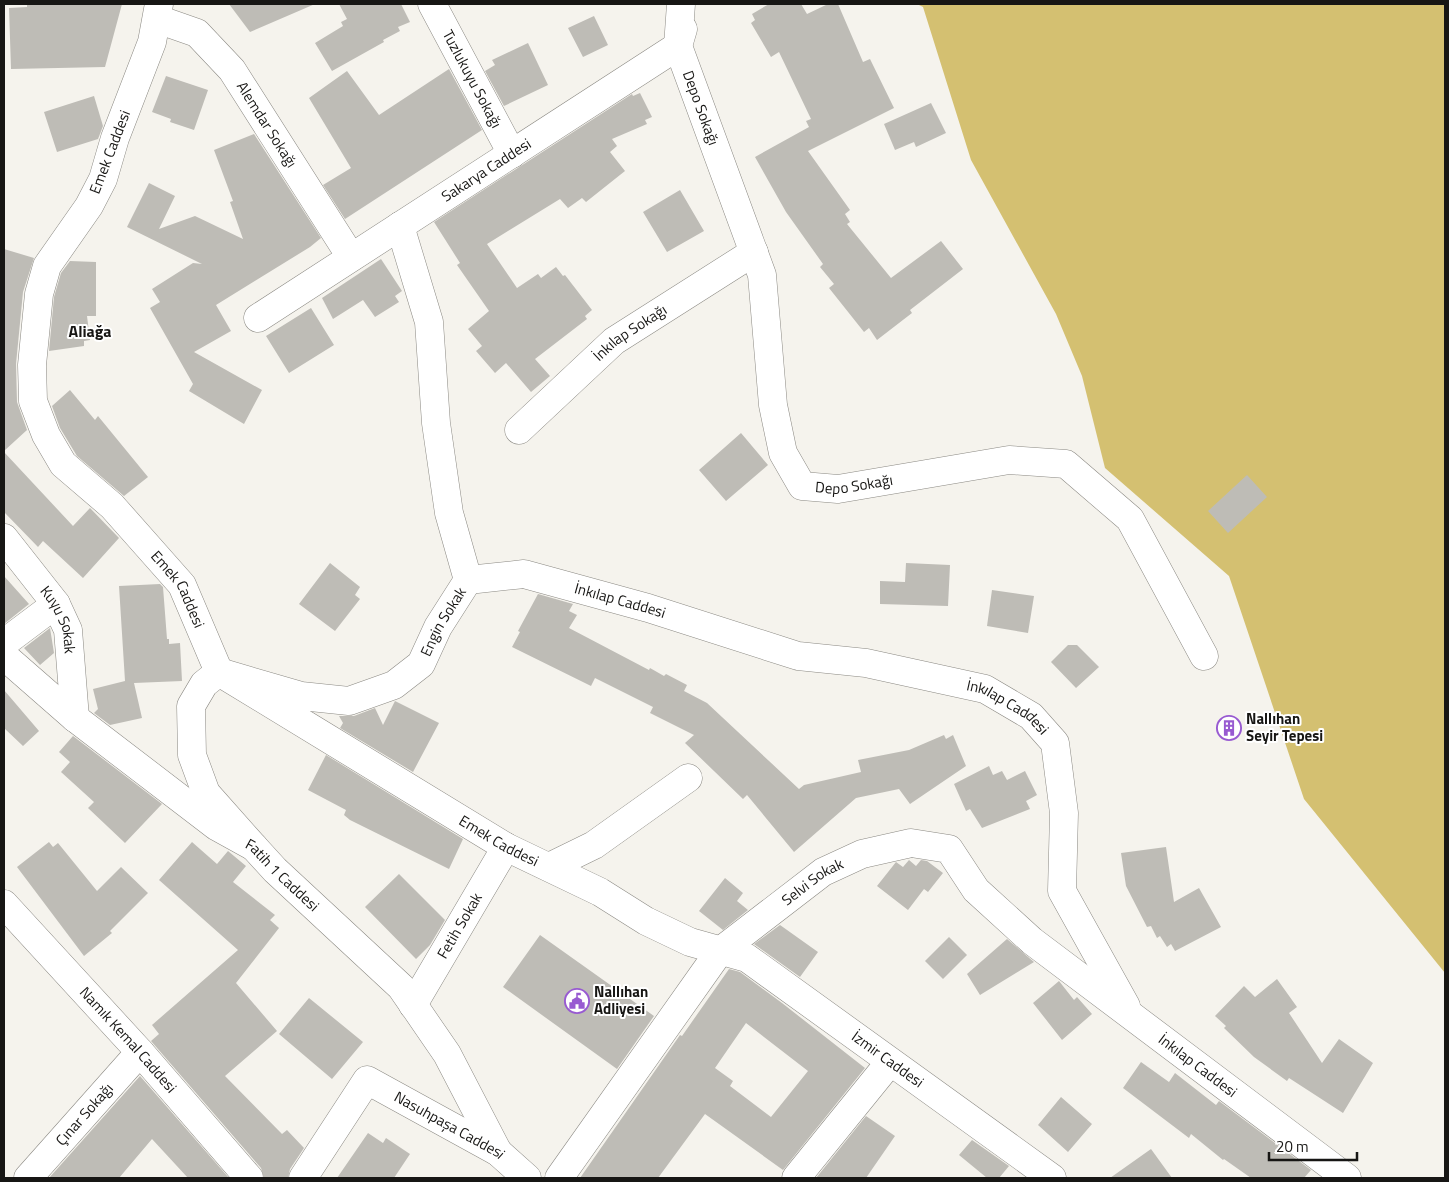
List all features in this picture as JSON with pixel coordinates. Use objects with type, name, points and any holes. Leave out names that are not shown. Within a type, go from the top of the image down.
[{"type":"street","name":"Tuzlukuyu Sokağı","points":[[432,4],[512,154]]},
{"type":"street","points":[[678,46],[681,4]]},
{"type":"street","points":[[678,46],[691,4]]},
{"type":"street","name":"Alemdar Sokağı","points":[[158,11],[197,33],[232,70],[351,257]]},
{"type":"street","name":"Emek Caddesi","points":[[158,11],[152,42],[115,138],[103,178],[89,206],[47,266],[39,294],[32,365],[33,401],[46,434],[63,464],[112,506],[182,585],[220,672],[506,847],[600,892],[646,921],[690,942],[719,952]]},
{"type":"street","name":"Sakarya Caddesi","points":[[258,318],[678,46]]},
{"type":"street","name":"Depo Sokağı","points":[[678,46],[762,275],[775,415],[783,453],[802,486],[838,489],[1009,460],[1066,464],[1130,519],[1204,656]]},
{"type":"street","name":"Engin Sokak","points":[[220,672],[301,696],[348,701],[394,685],[421,664],[438,627],[468,580],[449,513],[436,423],[429,322],[400,226]]},
{"type":"street","name":"İnkılap Sokağı","points":[[519,430],[614,341],[754,252]]},
{"type":"street","name":"Kuyu Sokak","points":[[4,538],[56,604],[68,630],[75,718]]},
{"type":"street","name":"İnkılap Caddesi","points":[[468,580],[524,574],[648,608],[798,656],[866,662],[986,690],[1031,716],[1055,743],[1064,813],[1062,891],[1130,1014],[1347,1178]]},
{"type":"street","points":[[4,643],[56,604]]},
{"type":"street","name":"Fatih 1 Caddesi","points":[[4,656],[75,718],[216,826],[254,847],[275,870],[401,987],[447,1054],[498,1152]]},
{"type":"street","points":[[220,672],[204,684],[190,706],[192,755],[206,793],[254,847]]},
{"type":"street","points":[[549,867],[594,845],[688,778]]},
{"type":"street","name":"Selvi Sokak","points":[[558,1178],[719,952],[823,872],[862,854],[911,843],[949,849],[976,890],[1032,940],[1130,1014]]},
{"type":"street","name":"Fetih Sokak","points":[[413,1005],[506,847]]},
{"type":"street","name":"Namık Kemal Caddesi","points":[[4,904],[140,1052],[249,1178]]},
{"type":"street","name":"İzmir Caddesi","points":[[719,952],[747,958],[1052,1178]]},
{"type":"street","name":"Çınar Sokağı","points":[[28,1178],[140,1052]]},
{"type":"street","points":[[796,1178],[890,1062]]},
{"type":"street","name":"Nasuhpaşa Caddesi","points":[[303,1178],[367,1080],[498,1152],[525,1178]]},
{"type":"shaded area","points":[[917,4],[1445,4],[1445,973],[1304,799],[1229,576],[1105,468],[1082,376],[1056,314],[971,160],[923,7]]},
{"type":"building","points":[[27,4],[122,4],[105,67],[11,69],[9,8],[27,7]]},
{"type":"building","points":[[229,4],[315,4],[250,32]]},
{"type":"building","points":[[339,4],[401,4],[410,22],[398,27],[400,31],[383,40],[384,42],[332,71],[315,43],[343,26],[341,22],[347,19]]},
{"type":"building","points":[[769,4],[801,4],[807,14],[828,4],[838,4],[863,62],[870,59],[894,108],[808,151],[850,210],[845,214],[850,222],[847,224],[891,278],[941,241],[963,269],[910,310],[912,313],[877,340],[869,328],[864,332],[829,288],[834,284],[820,267],[823,264],[786,212],[755,157],[809,127],[806,121],[811,119],[779,52],[771,57],[751,23],[755,20],[752,14]]},
{"type":"building","points":[[594,16],[608,45],[583,57],[568,28]]},
{"type":"building","points":[[528,43],[548,85],[504,106],[485,71],[495,65],[492,60]]},
{"type":"building","points":[[449,69],[482,130],[345,219],[323,185],[351,168],[309,98],[347,71],[379,115]]},
{"type":"building","points":[[166,76],[208,90],[194,130],[170,122],[171,119],[152,112]]},
{"type":"building","points":[[640,93],[652,117],[645,120],[647,124],[612,139],[617,146],[610,152],[625,171],[586,202],[582,198],[568,208],[560,199],[487,244],[517,288],[538,274],[541,278],[556,267],[563,276],[565,275],[592,310],[585,316],[587,319],[535,359],[550,376],[531,392],[506,363],[495,373],[476,351],[482,346],[468,329],[489,311],[457,265],[460,263],[434,222],[632,94],[633,96]]},
{"type":"building","points":[[94,96],[103,126],[98,139],[57,152],[44,112]]},
{"type":"building","points":[[931,103],[946,133],[916,147],[914,142],[895,150],[884,124]]},
{"type":"building","points":[[254,134],[321,238],[310,247],[216,305],[231,331],[194,352],[262,390],[244,424],[189,391],[193,384],[150,308],[160,302],[152,289],[193,263],[202,264],[127,227],[149,183],[175,196],[159,229],[195,216],[243,239],[230,202],[233,201],[214,150]]},
{"type":"building","points":[[680,190],[704,231],[667,252],[643,212]]},
{"type":"building","points":[[4,249],[34,258],[23,292],[16,364],[17,402],[27,430],[4,451]]},
{"type":"building","points":[[381,259],[402,291],[395,296],[399,302],[375,317],[363,300],[333,319],[322,298]]},
{"type":"building","points":[[70,261],[96,262],[96,316],[87,316],[90,340],[84,341],[84,346],[49,351],[54,297],[61,273]]},
{"type":"building","points":[[311,308],[334,345],[289,373],[266,336]]},
{"type":"building","points":[[70,390],[95,420],[98,416],[148,477],[124,496],[77,456],[60,428],[52,406]]},
{"type":"building","points":[[741,433],[768,465],[726,501],[699,470]]},
{"type":"building","points":[[4,452],[73,526],[90,508],[119,538],[83,578],[43,541],[38,547],[4,512]]},
{"type":"building","points":[[1247,475],[1267,497],[1228,533],[1208,511]]},
{"type":"building","points":[[330,563],[360,587],[355,595],[360,599],[335,631],[299,604]]},
{"type":"building","points":[[906,563],[950,565],[948,606],[880,604],[880,581],[905,582]]},
{"type":"building","points":[[4,576],[29,604],[4,624]]},
{"type":"building","points":[[160,584],[163,587],[167,639],[169,639],[169,644],[180,643],[182,681],[134,683],[142,718],[110,725],[94,713],[98,709],[93,689],[125,681],[119,586]]},
{"type":"building","points":[[992,590],[1034,596],[1028,633],[987,626]]},
{"type":"building","points":[[538,594],[573,604],[569,611],[577,615],[569,628],[649,670],[650,668],[664,676],[666,674],[687,685],[684,691],[707,703],[799,789],[804,785],[861,772],[858,760],[909,750],[944,735],[946,739],[953,735],[966,766],[910,804],[899,789],[856,798],[794,852],[747,795],[743,799],[685,743],[694,735],[650,713],[653,707],[595,678],[591,686],[512,647],[520,632],[518,631]]},
{"type":"building","points":[[50,628],[54,653],[40,665],[24,648]]},
{"type":"building","points":[[1068,645],[1077,645],[1099,667],[1076,688],[1051,662]]},
{"type":"building","points":[[4,690],[39,731],[23,746],[4,728]]},
{"type":"building","points":[[395,701],[439,723],[413,772],[340,728],[343,723],[339,716],[354,716],[375,708],[383,725]]},
{"type":"building","points":[[73,736],[162,804],[125,843],[88,808],[94,802],[61,772],[70,762],[59,752]]},
{"type":"building","points":[[326,755],[463,839],[449,869],[350,820],[344,815],[346,810],[308,790]]},
{"type":"building","points":[[989,766],[993,775],[1002,771],[1007,780],[1025,771],[1037,795],[1026,801],[1030,809],[982,828],[970,809],[966,811],[954,784]]},
{"type":"building","points":[[49,842],[53,847],[58,843],[97,891],[121,867],[148,893],[110,931],[112,933],[84,956],[17,867]]},
{"type":"building","points":[[192,842],[217,864],[228,851],[246,866],[233,882],[275,915],[270,920],[279,928],[236,983],[277,1031],[225,1076],[282,1134],[287,1130],[304,1148],[290,1169],[288,1178],[264,1178],[261,1168],[151,1041],[159,1034],[152,1025],[238,950],[159,880]]},
{"type":"building","points":[[1166,847],[1174,902],[1199,888],[1221,927],[1175,951],[1171,944],[1167,947],[1160,936],[1157,938],[1151,926],[1147,927],[1126,886],[1121,853]]},
{"type":"building","points":[[909,860],[916,866],[921,860],[927,861],[943,873],[928,892],[924,889],[908,910],[877,886],[896,862],[903,867]]},
{"type":"building","points":[[399,874],[445,920],[430,945],[416,959],[365,907]]},
{"type":"building","points":[[725,878],[743,893],[737,901],[748,910],[723,930],[699,911]]},
{"type":"building","points":[[780,925],[818,952],[800,977],[754,944]]},
{"type":"building","name":"Nallıhan Adliyesi","points":[[540,935],[654,1016],[617,1069],[503,987]]},
{"type":"building","points":[[949,937],[967,955],[943,979],[925,961]]},
{"type":"building","points":[[1007,939],[1034,962],[980,995],[967,974]]},
{"type":"building","points":[[729,969],[740,972],[865,1068],[783,1170],[705,1114],[658,1178],[580,1178],[680,1035],[682,1036]],"holes":[[[746,1023],[808,1071],[771,1117],[730,1086],[733,1081],[715,1068]]]},
{"type":"building","points":[[1277,979],[1297,1007],[1289,1013],[1322,1063],[1339,1039],[1373,1063],[1343,1113],[1289,1078],[1287,1081],[1254,1057],[1224,1028],[1226,1026],[1215,1016],[1244,986],[1255,997]]},
{"type":"building","points":[[1059,981],[1074,1000],[1077,997],[1092,1014],[1062,1040],[1033,1003]]},
{"type":"building","points":[[309,998],[363,1042],[332,1079],[279,1034]]},
{"type":"building","points":[[1141,1062],[1169,1082],[1175,1073],[1216,1105],[1219,1101],[1311,1170],[1304,1178],[1251,1178],[1223,1160],[1191,1134],[1189,1138],[1123,1088]]},
{"type":"building","points":[[140,1076],[229,1178],[188,1178],[152,1139],[119,1178],[49,1178]]},
{"type":"building","points":[[1061,1097],[1092,1124],[1068,1152],[1038,1125]]},
{"type":"building","points":[[866,1116],[895,1136],[866,1178],[816,1178]]},
{"type":"building","points":[[368,1133],[383,1143],[386,1138],[410,1154],[394,1178],[337,1178]]},
{"type":"building","points":[[972,1140],[1009,1166],[999,1178],[987,1178],[959,1155]]},
{"type":"building","points":[[1151,1149],[1172,1178],[1110,1178]]},
{"type":"place","name":"Nallıhan Seyir Tepesi","points":[[1229,728]]},
{"type":"place","name":"Nallıhan Adliyesi","points":[[577,1001]]},
{"type":"district","name":"Aliağa","points":[[90,331]]}]
